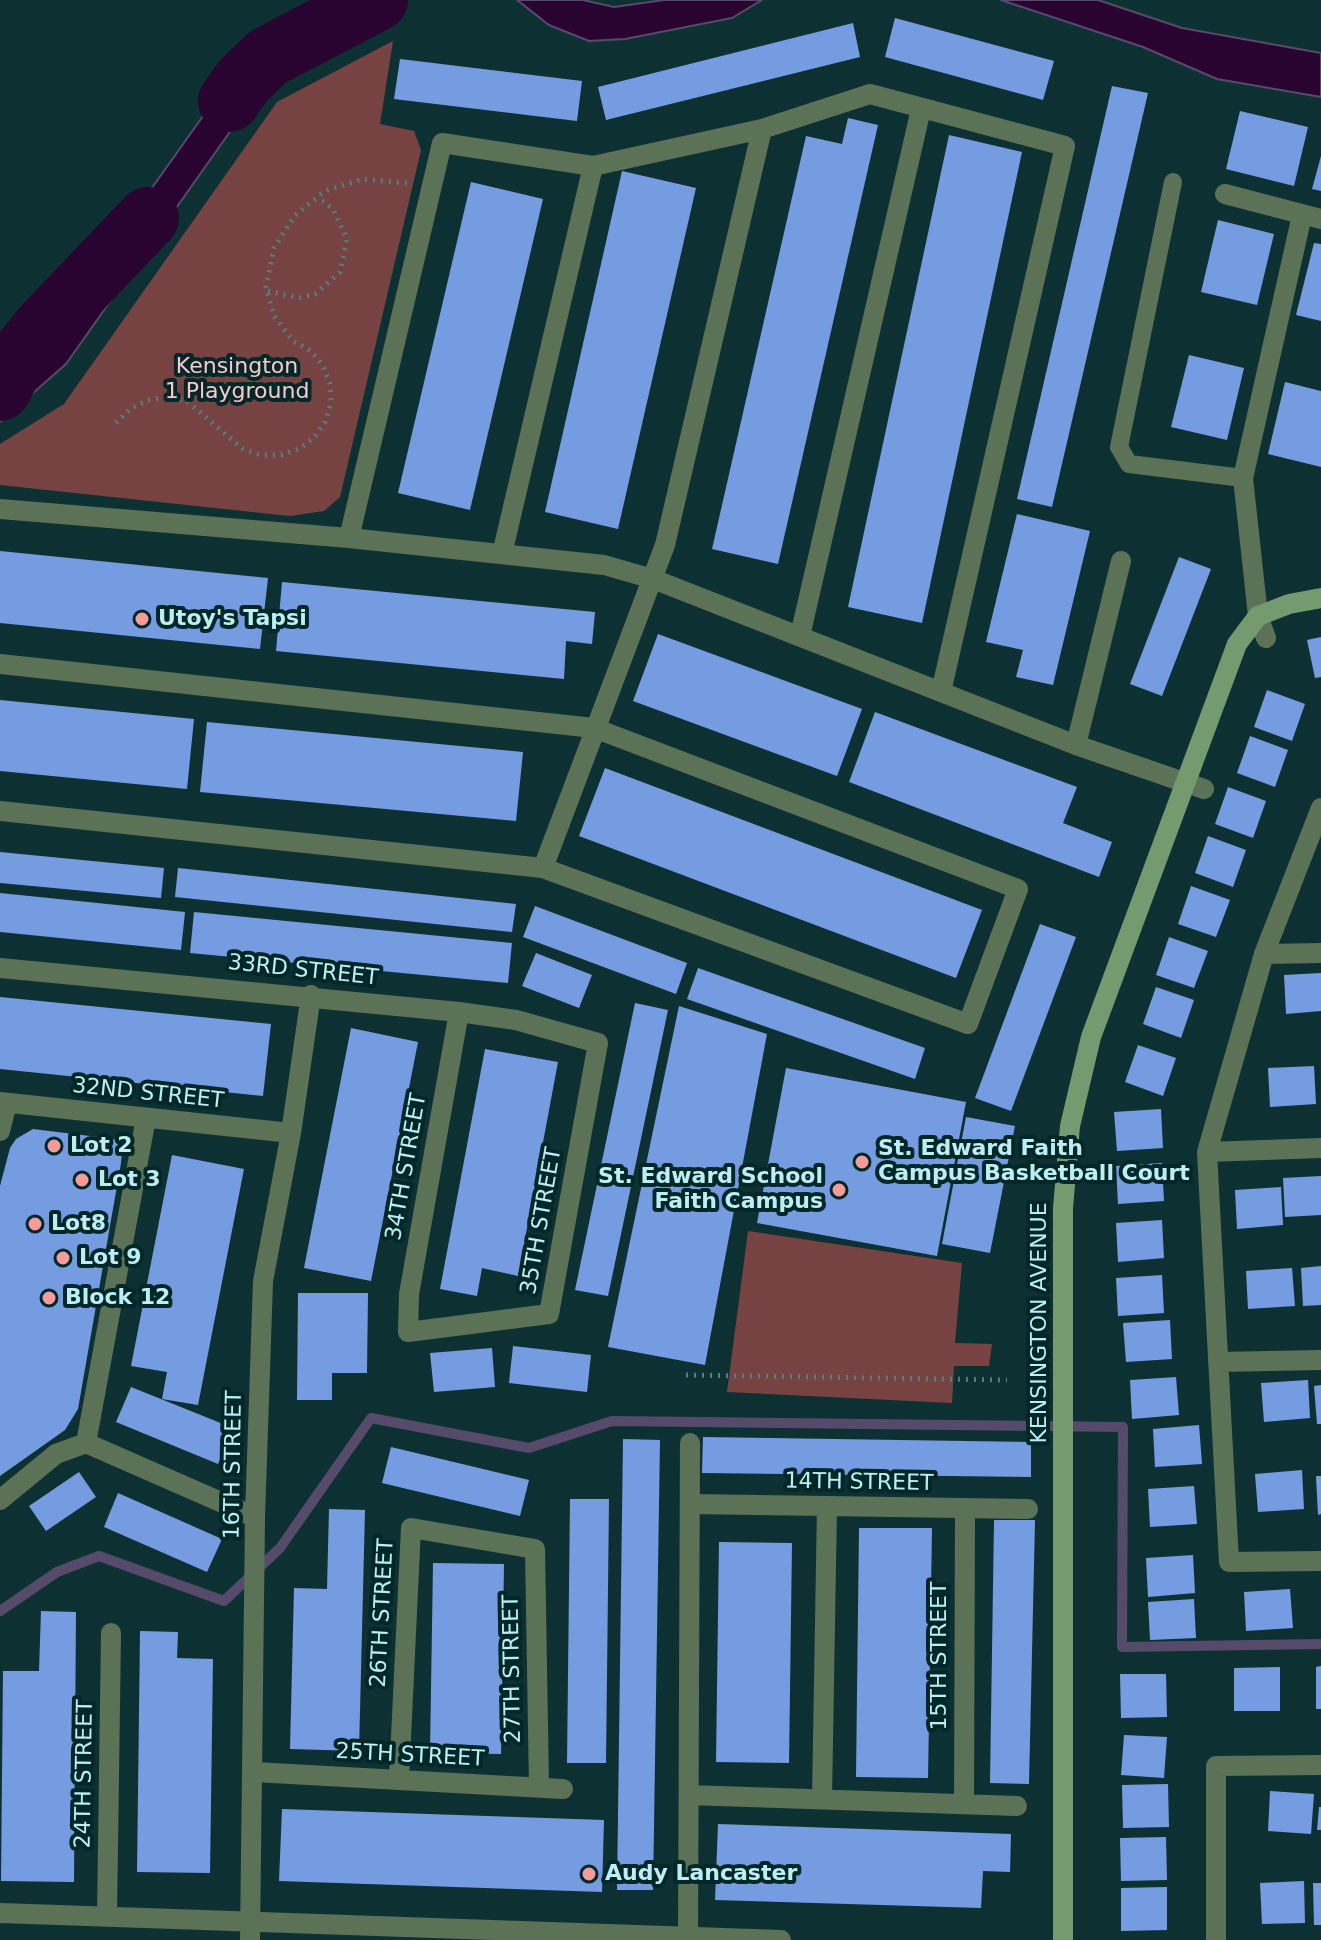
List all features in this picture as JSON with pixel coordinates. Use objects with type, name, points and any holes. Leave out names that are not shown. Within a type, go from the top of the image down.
[{"type":"street","points":[[349,538],[442,143],[593,166],[762,129],[870,94],[1065,146],[941,692]]},
{"type":"street","points":[[800,636],[921,109]]},
{"type":"street","points":[[543,868],[665,545],[762,129]]},
{"type":"street","points":[[502,554],[593,166]]},
{"type":"street","points":[[1225,194],[1312,217],[1243,478],[1258,616],[1266,638]]},
{"type":"street","points":[[0,509],[349,538],[604,565],[653,579],[1076,745],[1194,786]]},
{"type":"street","points":[[1076,745],[1121,561]]},
{"type":"street","points":[[1258,616],[1289,604],[1321,598]]},
{"type":"street","name":"KENSINGTON AVENUE","points":[[1063,1940],[1063,1208],[1070,1126],[1091,1037],[1194,786],[1237,644],[1258,616]]},
{"type":"street","points":[[0,664],[594,728],[1018,889],[968,1024],[543,868],[0,811]]},
{"type":"street","points":[[1321,808],[1264,954],[1207,1152],[1229,1562],[1321,1561]]},
{"type":"street","points":[[1264,954],[1321,953]]},
{"type":"street","name":"33RD STREET","points":[[0,968],[311,995],[459,1012],[516,1020],[598,1043]]},
{"type":"street","name":"16TH STREET","points":[[251,1931],[255,1517],[263,1281],[291,1133],[311,995]]},
{"type":"street","name":"34TH STREET","points":[[408,1332],[409,1294],[459,1012]]},
{"type":"street","name":"35TH STREET","points":[[408,1332],[549,1314],[598,1043]]},
{"type":"street","points":[[0,1131],[4,1103]]},
{"type":"street","name":"32ND STREET","points":[[4,1103],[291,1133]]},
{"type":"street","points":[[86,1443],[146,1118]]},
{"type":"street","points":[[1207,1152],[1321,1148]]},
{"type":"street","points":[[1218,1362],[1321,1360]]},
{"type":"street","points":[[1,1500],[56,1454],[86,1443],[255,1517]]},
{"type":"street","points":[[688,1936],[690,1443]]},
{"type":"street","name":"14TH STREET","points":[[690,1504],[1028,1509]]},
{"type":"street","points":[[822,1799],[827,1506]]},
{"type":"street","name":"15TH STREET","points":[[964,1804],[965,1508]]},
{"type":"street","name":"26TH STREET","points":[[399,1779],[411,1528],[535,1549]]},
{"type":"street","name":"27TH STREET","points":[[535,1549],[539,1787]]},
{"type":"street","name":"24TH STREET","points":[[107,1916],[111,1633]]},
{"type":"street","points":[[1216,1940],[1216,1766],[1321,1765]]},
{"type":"street","name":"25TH STREET","points":[[254,1772],[563,1789]]},
{"type":"street","points":[[689,1795],[1017,1806]]},
{"type":"street","points":[[0,1913],[107,1916],[251,1931],[688,1936],[781,1940]]},
{"type":"lane","points":[[1173,182],[1119,447],[1129,464],[1243,478]]},
{"type":"path","points":[[116,423],[139,404],[167,397],[187,401],[204,412],[243,449],[261,455],[290,452],[314,438],[325,422],[331,403],[330,384],[323,366],[311,351],[293,341],[274,316],[267,291],[274,248],[295,215],[318,197],[362,179],[401,180],[431,192]]},
{"type":"path","points":[[267,291],[283,297],[307,296],[329,285],[340,272],[346,256],[344,231],[333,209],[318,197]]},
{"type":"path","points":[[686,1375],[1007,1380]]},
{"type":"green space","name":"Kensington 1 Playground","points":[[393,41],[380,124],[414,131],[421,150],[340,497],[324,511],[290,516],[0,485],[0,444],[64,404],[277,102]]},
{"type":"green space","points":[[748,1231],[962,1263],[955,1343],[992,1344],[989,1366],[954,1366],[952,1403],[727,1392]]},
{"type":"shaded area","points":[[335,0],[385,0],[294,41],[66,364],[0,422],[0,384],[59,327],[93,271],[230,78],[272,28]]},
{"type":"shaded area","points":[[517,0],[583,0],[614,7],[664,0],[762,0],[732,18],[625,39],[589,41],[549,25]]},
{"type":"shaded area","points":[[1001,0],[1098,0],[1182,28],[1321,53],[1321,97],[1217,79],[1143,47]]},
{"type":"building","points":[[895,18],[1054,61],[1043,100],[885,57]]},
{"type":"building","points":[[853,23],[860,57],[606,120],[598,87]]},
{"type":"building","points":[[400,59],[582,81],[577,121],[394,99]]},
{"type":"building","points":[[1112,86],[1148,93],[1052,507],[1017,499]]},
{"type":"building","points":[[1240,111],[1308,127],[1294,186],[1226,169]]},
{"type":"building","points":[[848,118],[878,125],[778,564],[712,549],[806,136],[842,144]]},
{"type":"building","points":[[949,135],[1022,152],[922,623],[848,607]]},
{"type":"building","points":[[1321,156],[1321,191],[1312,189]]},
{"type":"building","points":[[622,171],[696,188],[618,529],[545,512]]},
{"type":"building","points":[[471,182],[543,199],[470,510],[398,493]]},
{"type":"building","points":[[1218,220],[1274,234],[1257,305],[1201,292]]},
{"type":"building","points":[[1314,243],[1321,244],[1321,321],[1296,315]]},
{"type":"building","points":[[1189,355],[1244,368],[1227,440],[1171,427]]},
{"type":"building","points":[[1285,382],[1321,391],[1321,467],[1268,454]]},
{"type":"building","points":[[1017,514],[1090,531],[1053,685],[1016,677],[1023,650],[986,642]]},
{"type":"building","points":[[0,551],[268,578],[260,649],[0,623]]},
{"type":"building","points":[[1179,557],[1211,569],[1162,696],[1130,684]]},
{"type":"building","points":[[282,582],[595,612],[592,644],[566,641],[564,679],[276,651]]},
{"type":"building","points":[[658,634],[862,709],[837,776],[633,701]]},
{"type":"building","points":[[1321,637],[1321,677],[1315,678],[1307,640]]},
{"type":"building","points":[[1267,690],[1305,704],[1292,741],[1254,727]]},
{"type":"building","points":[[0,700],[194,719],[187,789],[0,771]]},
{"type":"building","points":[[875,712],[1077,787],[1063,823],[1112,842],[1099,877],[849,782]]},
{"type":"building","points":[[207,722],[523,752],[516,821],[200,792]]},
{"type":"building","points":[[1250,736],[1288,750],[1275,787],[1237,773]]},
{"type":"building","points":[[605,768],[982,910],[956,978],[579,836]]},
{"type":"building","points":[[1228,787],[1266,801],[1253,838],[1215,824]]},
{"type":"building","points":[[1208,836],[1246,850],[1233,887],[1195,873]]},
{"type":"building","points":[[0,852],[164,868],[161,898],[0,883]]},
{"type":"building","points":[[178,868],[516,904],[512,932],[175,897]]},
{"type":"building","points":[[1191,886],[1230,900],[1216,937],[1178,924]]},
{"type":"building","points":[[0,893],[185,912],[181,950],[0,932]]},
{"type":"building","points":[[535,906],[687,963],[676,994],[523,937]]},
{"type":"building","points":[[194,912],[512,943],[508,983],[190,953]]},
{"type":"building","points":[[1040,924],[1076,937],[1011,1111],[975,1098]]},
{"type":"building","points":[[1169,937],[1208,951],[1194,988],[1156,975]]},
{"type":"building","points":[[536,953],[592,975],[579,1008],[522,986]]},
{"type":"building","points":[[698,968],[925,1048],[915,1079],[687,999]]},
{"type":"building","points":[[1321,973],[1321,1011],[1286,1014],[1284,975]]},
{"type":"building","points":[[1156,987],[1194,1000],[1181,1038],[1143,1024]]},
{"type":"building","points":[[0,997],[271,1024],[263,1096],[0,1069]]},
{"type":"building","points":[[635,1003],[668,1010],[608,1296],[575,1290]]},
{"type":"building","points":[[679,1006],[767,1034],[705,1365],[608,1347]]},
{"type":"building","points":[[351,1028],[418,1042],[371,1281],[304,1268]]},
{"type":"building","points":[[1138,1045],[1176,1058],[1163,1096],[1125,1082]]},
{"type":"building","points":[[485,1049],[558,1062],[518,1276],[482,1268],[477,1296],[440,1289]]},
{"type":"building","points":[[1314,1066],[1316,1104],[1270,1107],[1268,1068]]},
{"type":"building","name":"St. Edward Faith Campus Basketball Court","points":[[786,1068],[966,1102],[937,1256],[757,1223]]},
{"type":"building","points":[[1161,1109],[1163,1148],[1117,1151],[1114,1112]]},
{"type":"building","points":[[966,1117],[1015,1126],[990,1253],[942,1244]]},
{"type":"building","name":"Block 12","points":[[33,1129],[114,1139],[122,1150],[121,1163],[78,1409],[65,1430],[0,1476],[0,1186],[10,1148],[16,1139]]},
{"type":"building","points":[[172,1155],[244,1169],[198,1405],[162,1399],[167,1372],[131,1366]]},
{"type":"building","points":[[1162,1163],[1164,1201],[1118,1204],[1116,1166]]},
{"type":"building","points":[[1321,1176],[1321,1215],[1285,1217],[1283,1178]]},
{"type":"building","points":[[1281,1187],[1283,1225],[1237,1229],[1235,1190]]},
{"type":"building","points":[[1162,1220],[1164,1258],[1118,1262],[1116,1223]]},
{"type":"building","points":[[1321,1266],[1321,1305],[1303,1306],[1301,1268]]},
{"type":"building","points":[[1292,1268],[1295,1306],[1248,1309],[1246,1271]]},
{"type":"building","points":[[1162,1275],[1164,1313],[1118,1316],[1116,1278]]},
{"type":"building","points":[[298,1293],[368,1293],[367,1373],[332,1373],[332,1400],[297,1400]]},
{"type":"building","points":[[1170,1320],[1172,1359],[1126,1362],[1123,1323]]},
{"type":"building","points":[[513,1346],[591,1355],[587,1392],[509,1383]]},
{"type":"building","points":[[492,1348],[495,1387],[434,1392],[430,1353]]},
{"type":"building","points":[[1176,1377],[1179,1415],[1132,1419],[1130,1380]]},
{"type":"building","points":[[1308,1380],[1310,1418],[1264,1422],[1261,1383]]},
{"type":"building","points":[[1321,1385],[1321,1424],[1317,1424],[1314,1386]]},
{"type":"building","points":[[131,1387],[233,1428],[218,1464],[116,1422]]},
{"type":"building","points":[[1199,1425],[1202,1464],[1155,1467],[1153,1429]]},
{"type":"building","points":[[703,1437],[1031,1442],[1031,1477],[702,1473]]},
{"type":"building","points":[[623,1439],[660,1440],[653,1890],[617,1890]]},
{"type":"building","points":[[391,1447],[529,1480],[520,1516],[382,1483]]},
{"type":"building","points":[[1302,1470],[1304,1509],[1258,1512],[1255,1474]]},
{"type":"building","points":[[79,1472],[96,1497],[46,1531],[29,1506]]},
{"type":"building","points":[[1316,1476],[1321,1476],[1321,1514],[1318,1515]]},
{"type":"building","points":[[1194,1486],[1197,1524],[1150,1527],[1148,1489]]},
{"type":"building","points":[[118,1493],[222,1539],[207,1572],[104,1527]]},
{"type":"building","points":[[570,1499],[609,1499],[606,1763],[567,1763]]},
{"type":"building","points":[[329,1509],[365,1510],[359,1751],[290,1749],[294,1588],[327,1589]]},
{"type":"building","points":[[994,1520],[1035,1520],[1029,1784],[990,1783]]},
{"type":"building","points":[[859,1528],[932,1528],[928,1778],[856,1777]]},
{"type":"building","points":[[719,1542],[792,1543],[789,1763],[716,1762]]},
{"type":"building","points":[[1193,1555],[1195,1593],[1148,1597],[1146,1558]]},
{"type":"building","points":[[433,1563],[504,1564],[501,1754],[430,1753]]},
{"type":"building","points":[[1290,1589],[1293,1628],[1246,1631],[1244,1592]]},
{"type":"building","points":[[1194,1599],[1196,1638],[1150,1640],[1148,1602]]},
{"type":"building","points":[[41,1611],[76,1612],[74,1882],[1,1881],[3,1671],[39,1671]]},
{"type":"building","points":[[140,1631],[178,1632],[177,1658],[213,1659],[210,1873],[137,1872]]},
{"type":"building","points":[[1321,1666],[1321,1709],[1316,1709],[1316,1667]]},
{"type":"building","points":[[1280,1667],[1280,1711],[1234,1711],[1234,1668]]},
{"type":"building","points":[[1120,1674],[1166,1674],[1167,1717],[1121,1718]]},
{"type":"building","points":[[1124,1735],[1167,1737],[1164,1778],[1121,1775]]},
{"type":"building","points":[[1168,1784],[1169,1827],[1123,1828],[1122,1785]]},
{"type":"building","points":[[1270,1791],[1314,1794],[1311,1834],[1268,1831]]},
{"type":"building","points":[[1319,1807],[1321,1830],[1317,1830]]},
{"type":"building","points":[[282,1809],[604,1820],[602,1892],[279,1881]]},
{"type":"building","points":[[718,1824],[1011,1834],[1010,1872],[983,1871],[981,1908],[715,1900]]},
{"type":"building","points":[[1166,1837],[1167,1880],[1121,1881],[1120,1838]]},
{"type":"building","points":[[1304,1881],[1305,1923],[1262,1924],[1260,1883]]},
{"type":"building","points":[[1313,1883],[1321,1883],[1321,1925],[1314,1925]]},
{"type":"building","points":[[1167,1887],[1167,1930],[1121,1931],[1121,1888]]},
{"type":"waterway","points":[[229,101],[243,81],[268,57],[377,0]]},
{"type":"waterway","points":[[0,390],[12,367],[42,329],[148,218]]},
{"type":"waterway","points":[[0,1611],[57,1572],[99,1556],[224,1601],[280,1548],[371,1418],[529,1448],[612,1421],[1123,1427],[1122,1647],[1321,1644]]},
{"type":"place","name":"Utoy's Tapsi","points":[[142,619]]},
{"type":"place","name":"Lot 2","points":[[54,1146]]},
{"type":"place","name":"St. Edward Faith Campus Basketball Court","points":[[862,1162]]},
{"type":"place","name":"Lot 3","points":[[82,1180]]},
{"type":"place","name":"St. Edward School Faith Campus","points":[[839,1190]]},
{"type":"place","name":"Lot8","points":[[35,1224]]},
{"type":"place","name":"Lot 9","points":[[63,1258]]},
{"type":"place","name":"Block 12","points":[[49,1298]]},
{"type":"place","name":"Audy Lancaster","points":[[589,1874]]}]
